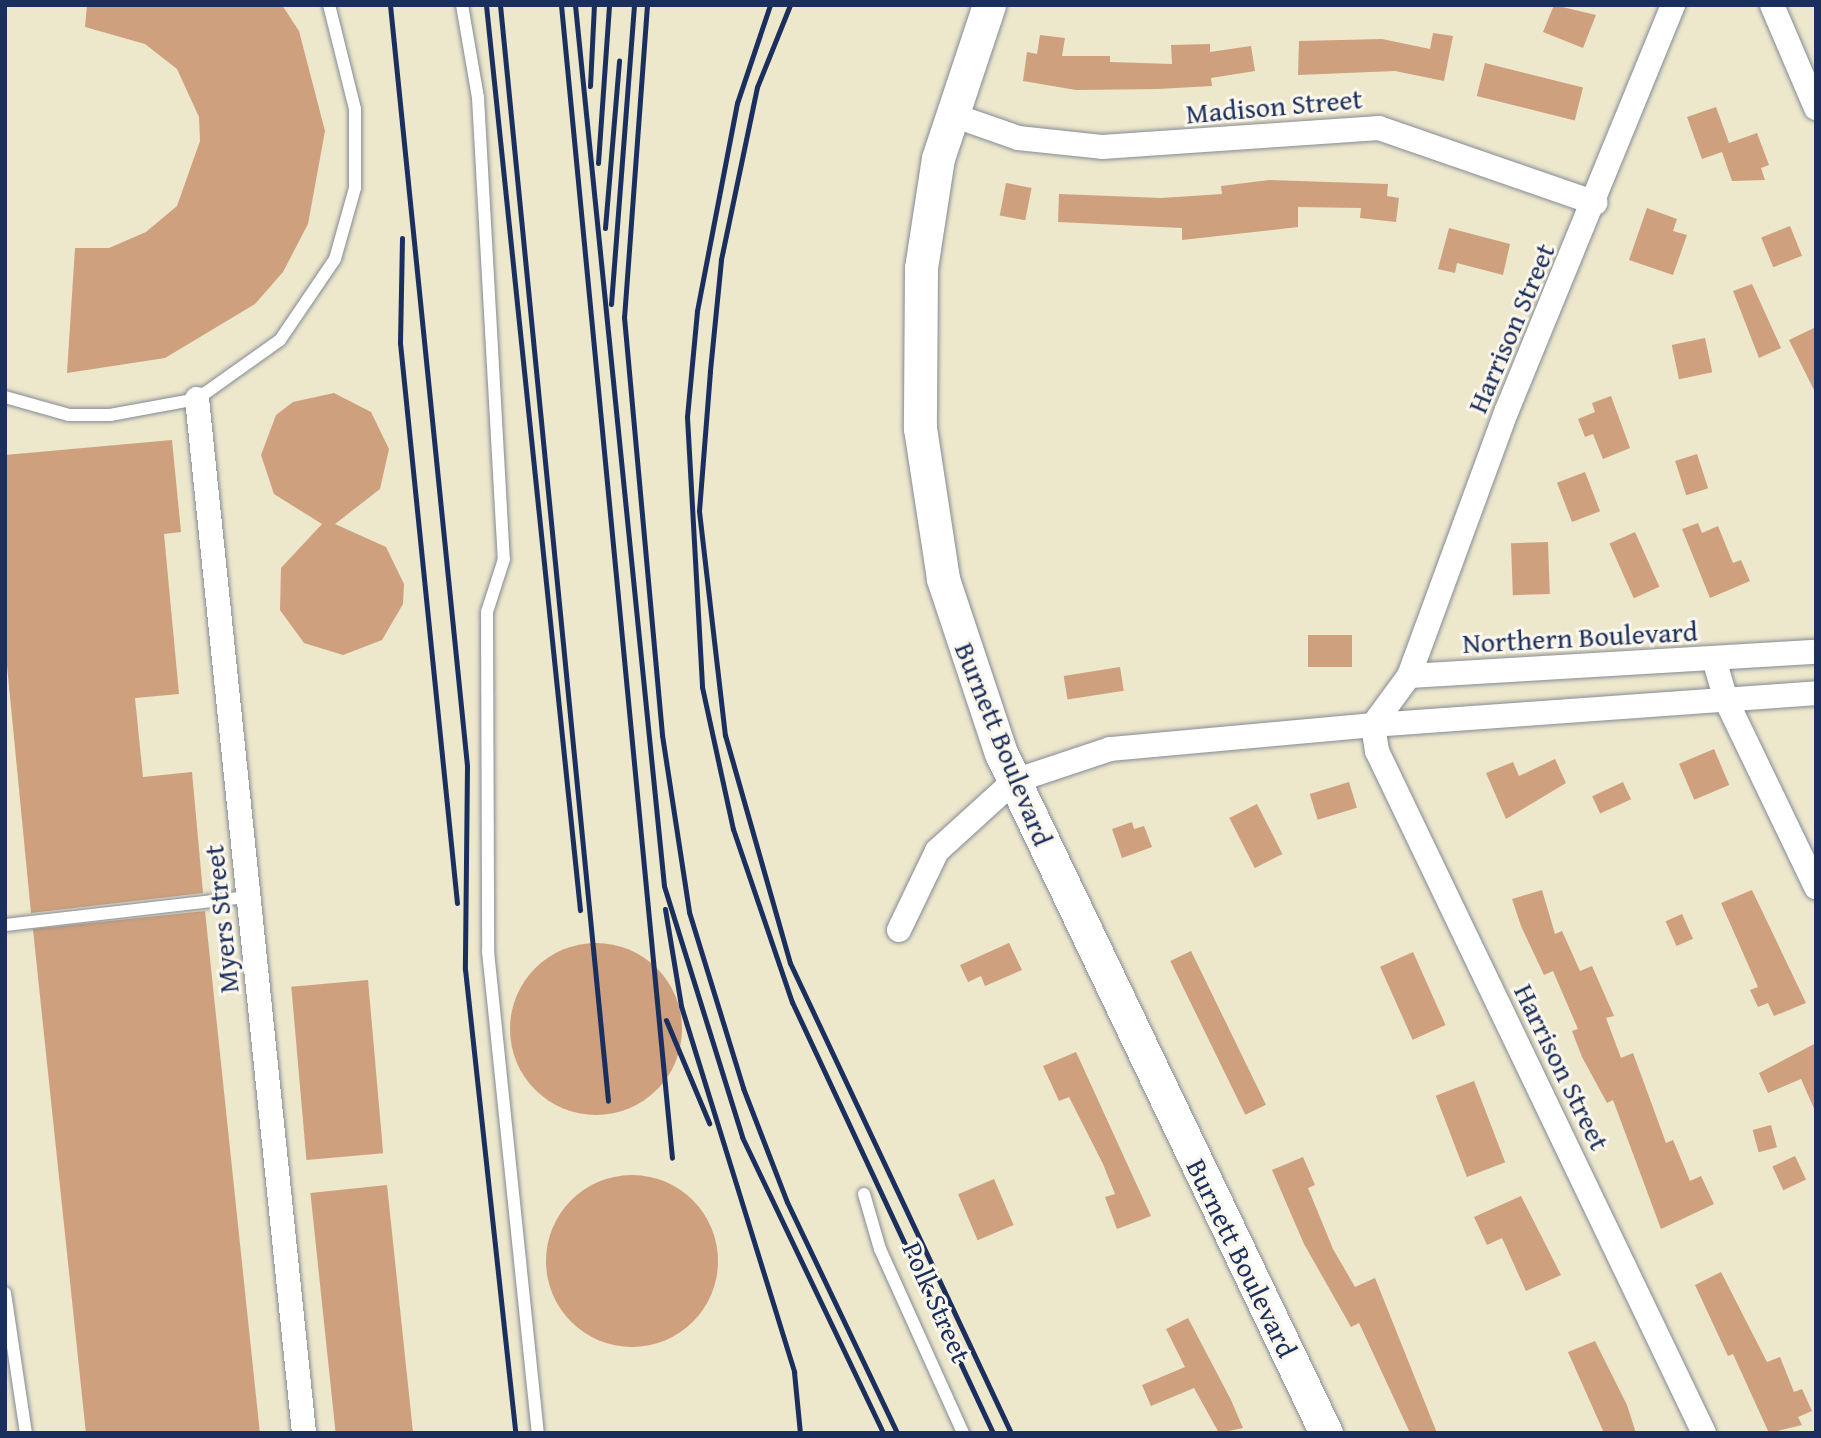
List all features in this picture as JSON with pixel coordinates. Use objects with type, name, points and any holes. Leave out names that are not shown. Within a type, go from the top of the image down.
[{"type":"main road","name":"Burnett Boulevard","points":[[989,5],[950,114],[921,268],[920,428],[951,612],[1014,781],[1326,1433]]},
{"type":"street","name":"Harrison Street","points":[[1409,676],[1507,410],[1595,203],[1672,5]]},
{"type":"street","points":[[1772,5],[1816,108]]},
{"type":"street","name":"Madison Street","points":[[950,114],[1018,138],[1102,146],[1379,128],[1595,203]]},
{"type":"street","name":"Myers Street","points":[[197,399],[304,1433]]},
{"type":"street","name":"Northern Boulevard","points":[[1409,676],[1816,652]]},
{"type":"street","points":[[1714,659],[1726,700],[1816,887]]},
{"type":"street","points":[[1373,725],[1409,676]]},
{"type":"street","points":[[899,930],[932,858],[1014,781],[1154,742],[1816,694]]},
{"type":"street","name":"Harrison Street","points":[[1373,725],[1377,751],[1704,1433]]},
{"type":"lane","points":[[5,397],[69,415],[110,415],[197,399],[280,340],[335,259],[355,188],[355,109],[329,5]]},
{"type":"lane","points":[[462,5],[478,98],[504,559],[487,612],[488,951],[538,1433]]},
{"type":"lane","points":[[5,925],[248,897]]},
{"type":"lane","name":"Polk Street","points":[[864,1194],[880,1249],[963,1433]]},
{"type":"lane","points":[[5,1293],[26,1433]]},
{"type":"building","points":[[87,5],[282,5],[299,31],[325,131],[308,224],[283,272],[255,304],[165,358],[67,373],[75,248],[109,248],[146,232],[177,206],[200,141],[199,117],[177,69],[145,44],[85,27]]},
{"type":"building","points":[[1554,5],[1596,15],[1583,48],[1543,32]]},
{"type":"building","points":[[1433,33],[1453,36],[1444,81],[1395,71],[1298,75],[1299,41],[1382,39],[1430,49]]},
{"type":"building","points":[[1040,35],[1065,38],[1062,56],[1110,56],[1110,62],[1172,64],[1171,45],[1210,44],[1210,52],[1251,46],[1255,71],[1211,78],[1212,86],[1158,89],[1076,90],[1023,81],[1027,52],[1037,54]]},
{"type":"building","points":[[1485,63],[1583,87],[1575,120],[1477,96]]},
{"type":"building","points":[[1716,107],[1729,143],[1757,133],[1769,165],[1761,168],[1765,180],[1732,181],[1722,152],[1702,159],[1687,117]]},
{"type":"building","points":[[1269,180],[1388,184],[1387,196],[1399,198],[1396,222],[1360,218],[1361,208],[1298,207],[1298,227],[1182,240],[1182,228],[1058,222],[1059,194],[1161,198],[1222,194],[1221,186]]},
{"type":"building","points":[[1006,183],[1032,188],[1025,220],[1000,215]]},
{"type":"building","points":[[1647,208],[1677,219],[1673,231],[1687,235],[1673,275],[1629,260]]},
{"type":"building","points":[[1790,226],[1802,256],[1773,267],[1761,238]]},
{"type":"building","points":[[1449,228],[1510,244],[1503,275],[1457,263],[1455,273],[1438,269]]},
{"type":"building","points":[[1752,284],[1781,348],[1759,358],[1733,291]]},
{"type":"building","points":[[1816,327],[1816,394],[1789,340]]},
{"type":"building","points":[[1705,338],[1712,372],[1679,379],[1672,345]]},
{"type":"building","points":[[334,393],[371,412],[389,449],[380,489],[335,524],[386,547],[404,584],[403,604],[382,640],[343,655],[304,643],[280,610],[281,568],[322,524],[274,494],[261,455],[276,415],[293,402]]},
{"type":"building","points":[[1611,396],[1630,448],[1603,459],[1593,434],[1585,437],[1578,419],[1595,412],[1592,403]]},
{"type":"building","points":[[172,440],[181,532],[164,534],[179,694],[135,698],[143,777],[192,772],[203,893],[31,913],[5,645],[5,455]]},
{"type":"building","points":[[1697,454],[1708,488],[1686,495],[1675,461]]},
{"type":"building","points":[[1585,472],[1600,511],[1572,522],[1557,483]]},
{"type":"building","points":[[1698,523],[1702,533],[1718,526],[1733,563],[1741,560],[1750,581],[1710,598],[1682,529]]},
{"type":"building","points":[[1635,532],[1659,587],[1634,598],[1609,543]]},
{"type":"building","points":[[1548,542],[1550,594],[1513,595],[1511,543]]},
{"type":"building","points":[[1308,635],[1352,635],[1352,667],[1308,667]]},
{"type":"building","points":[[1120,667],[1124,691],[1067,700],[1064,676]]},
{"type":"building","points":[[1714,749],[1729,785],[1694,800],[1679,764]]},
{"type":"building","points":[[1555,759],[1566,783],[1506,819],[1486,773],[1513,762],[1519,776]]},
{"type":"building","points":[[1349,782],[1357,808],[1318,820],[1310,794]]},
{"type":"building","points":[[1623,782],[1631,799],[1600,814],[1592,796]]},
{"type":"building","points":[[1257,804],[1282,854],[1255,868],[1229,818]]},
{"type":"building","points":[[1132,822],[1134,829],[1144,826],[1152,847],[1122,858],[1112,829]]},
{"type":"building","points":[[1542,890],[1555,934],[1562,931],[1580,971],[1592,966],[1614,1016],[1606,1018],[1621,1058],[1633,1053],[1666,1143],[1673,1140],[1690,1181],[1701,1176],[1714,1204],[1661,1229],[1613,1100],[1607,1103],[1582,1057],[1572,1031],[1578,1029],[1553,971],[1544,975],[1521,926],[1512,899]]},
{"type":"building","points":[[1752,890],[1806,1003],[1774,1016],[1768,1003],[1758,1007],[1750,990],[1758,987],[1721,903]]},
{"type":"building","points":[[205,911],[260,1433],[86,1433],[33,929]]},
{"type":"building","points":[[1682,914],[1693,939],[1677,946],[1666,921]]},
{"type":"building","points":[[596,943],[629,950],[657,968],[675,996],[682,1029],[675,1062],[657,1090],[629,1108],[596,1115],[563,1108],[535,1090],[517,1062],[510,1029],[517,996],[535,968],[563,950]]},
{"type":"building","points":[[1009,943],[1022,970],[985,986],[981,976],[968,982],[960,965]]},
{"type":"building","points":[[1191,951],[1266,1105],[1245,1115],[1170,961]]},
{"type":"building","points":[[1413,952],[1446,1025],[1413,1040],[1380,967]]},
{"type":"building","points":[[368,980],[383,1153],[306,1160],[291,987]]},
{"type":"building","points":[[1816,1043],[1816,1113],[1801,1079],[1768,1093],[1759,1073]]},
{"type":"building","points":[[1076,1052],[1151,1216],[1117,1229],[1105,1197],[1115,1194],[1103,1164],[1069,1097],[1059,1101],[1043,1066]]},
{"type":"building","points":[[1474,1081],[1505,1162],[1467,1177],[1436,1096]]},
{"type":"building","points":[[1771,1125],[1777,1147],[1759,1152],[1753,1130]]},
{"type":"building","points":[[1795,1156],[1806,1180],[1783,1190],[1772,1167]]},
{"type":"building","points":[[1303,1157],[1315,1185],[1308,1188],[1333,1249],[1355,1287],[1375,1278],[1437,1433],[1410,1433],[1359,1323],[1351,1327],[1304,1244],[1272,1170]]},
{"type":"building","points":[[632,1175],[665,1182],[693,1200],[711,1228],[718,1261],[711,1294],[693,1322],[665,1340],[632,1347],[599,1340],[571,1322],[553,1294],[546,1261],[553,1228],[571,1200],[599,1182]]},
{"type":"building","points":[[994,1179],[1014,1225],[978,1240],[958,1194]]},
{"type":"building","points":[[387,1185],[413,1433],[336,1433],[310,1193]]},
{"type":"building","points":[[1521,1196],[1561,1275],[1526,1291],[1502,1238],[1487,1245],[1474,1217]]},
{"type":"building","points":[[1721,1272],[1767,1362],[1780,1357],[1794,1392],[1802,1389],[1812,1411],[1798,1417],[1802,1425],[1769,1433],[1733,1354],[1728,1356],[1695,1285]]},
{"type":"building","points":[[1188,1318],[1243,1428],[1219,1433],[1194,1388],[1151,1406],[1142,1385],[1185,1367],[1166,1329]]},
{"type":"building","points":[[1595,1341],[1627,1405],[1636,1433],[1604,1433],[1568,1352]]},
{"type":"railway","points":[[390,5],[467,766],[465,969],[515,1433]]},
{"type":"railway","points":[[486,5],[580,910]]},
{"type":"railway","points":[[500,5],[608,1101]]},
{"type":"railway","points":[[561,5],[672,1158]]},
{"type":"railway","points":[[575,5],[664,886],[742,1137],[883,1433]]},
{"type":"railway","points":[[590,86],[594,5]]},
{"type":"railway","points":[[598,163],[609,5]]},
{"type":"railway","points":[[611,304],[634,5]]},
{"type":"railway","points":[[647,5],[624,317],[662,735],[689,912],[743,1088],[787,1202],[897,1433]]},
{"type":"railway","points":[[770,5],[737,103],[697,311],[687,417],[702,687],[733,829],[792,1002],[993,1433]]},
{"type":"railway","points":[[790,5],[757,87],[721,260],[710,371],[699,511],[725,735],[790,963],[1011,1433]]},
{"type":"railway","points":[[605,228],[619,61]]},
{"type":"railway","points":[[402,238],[400,343],[457,903]]},
{"type":"railway","points":[[665,909],[681,1006],[794,1372],[800,1433]]},
{"type":"railway","points":[[666,1020],[709,1123]]}]
